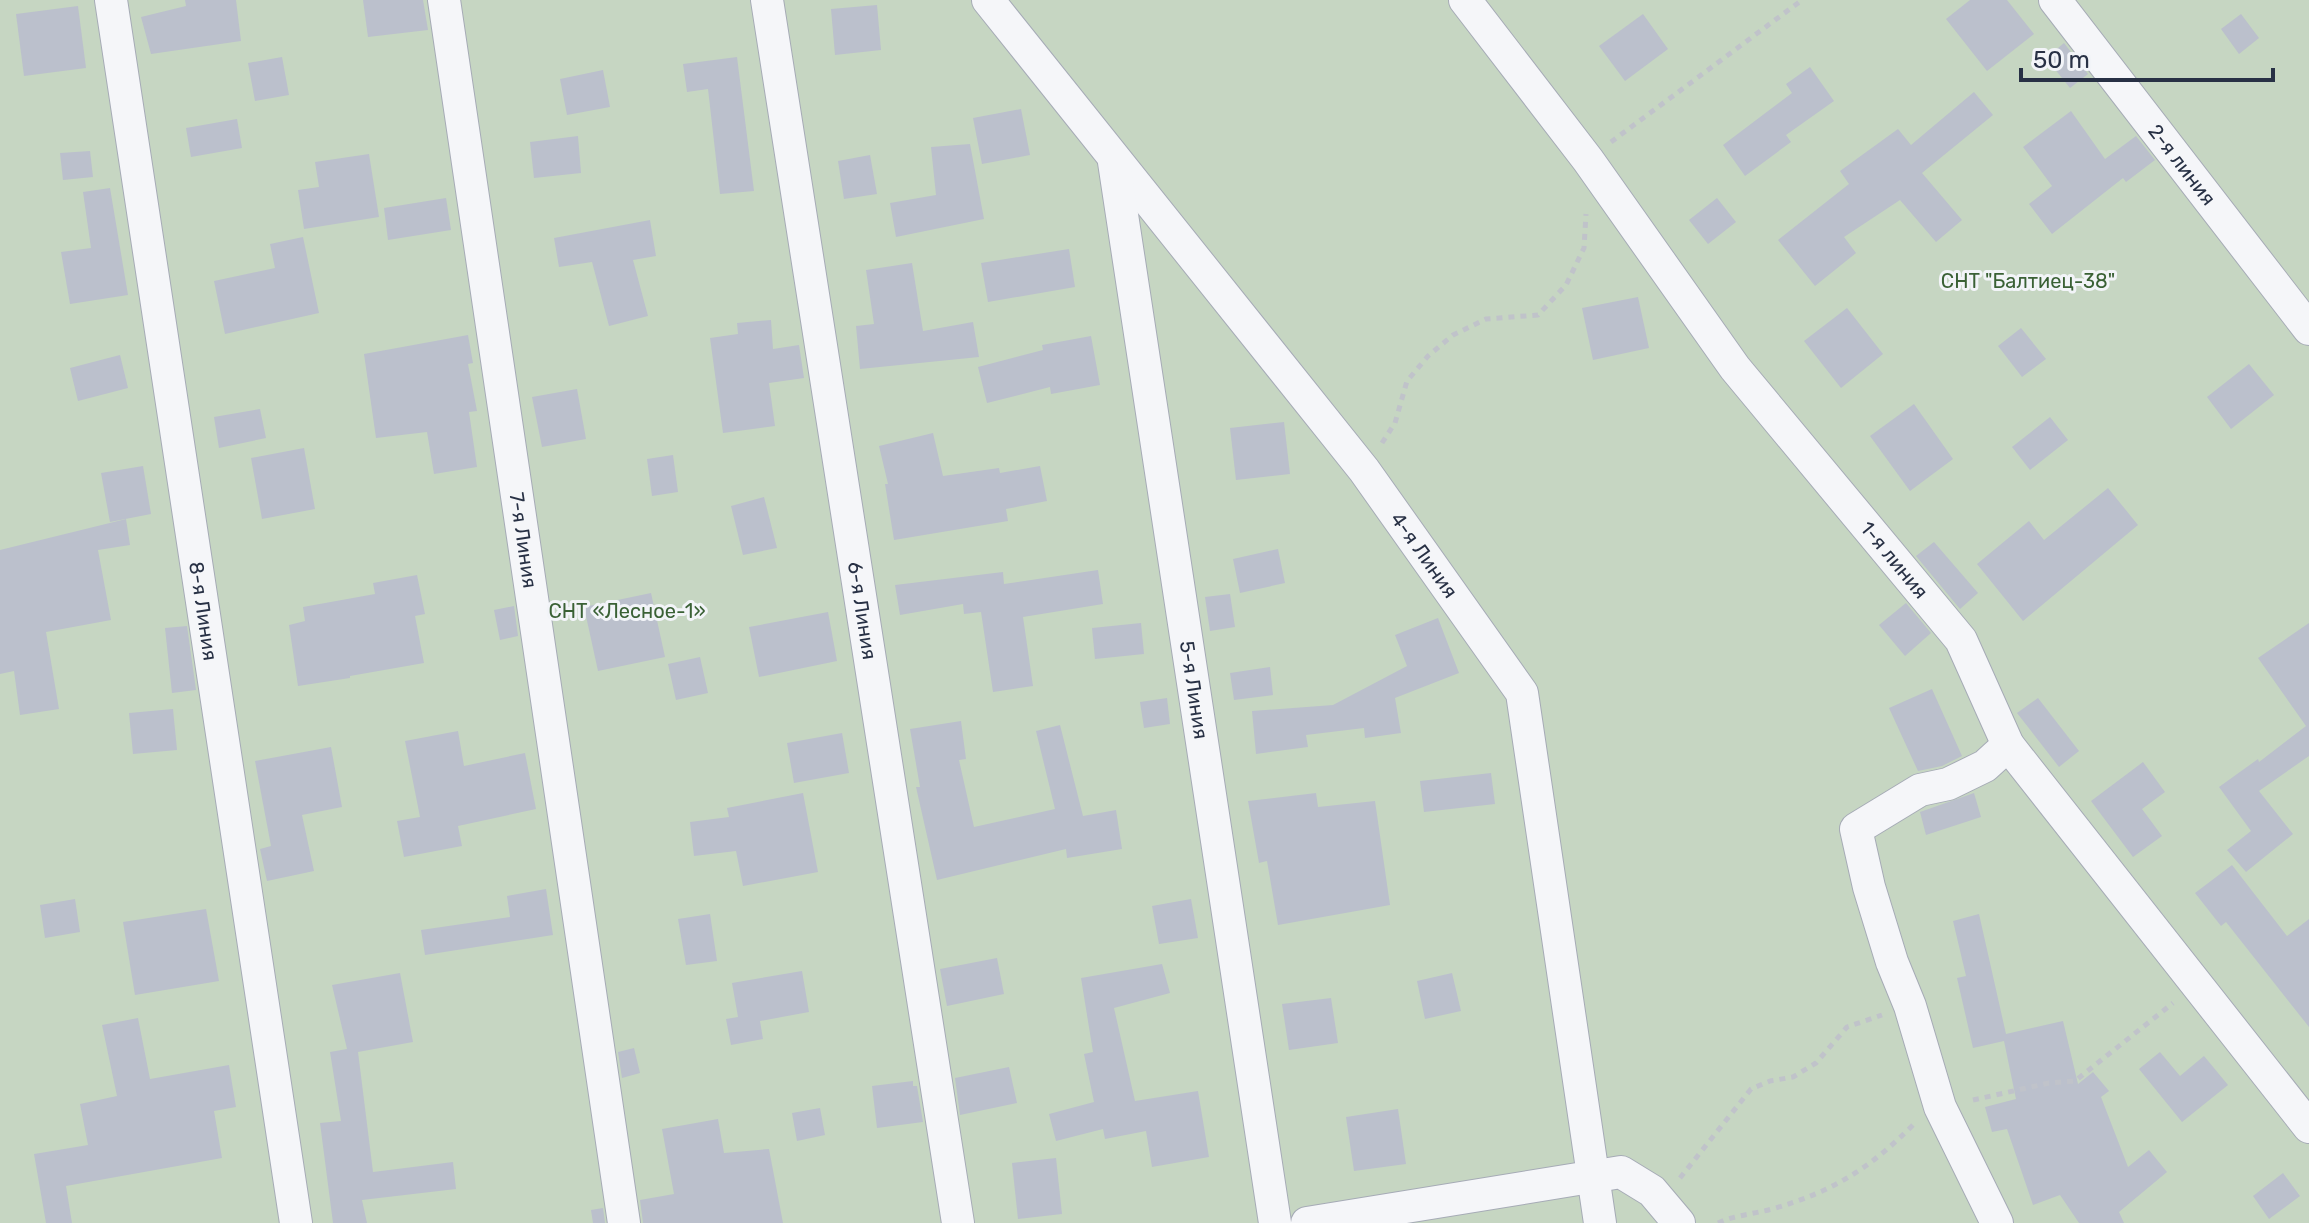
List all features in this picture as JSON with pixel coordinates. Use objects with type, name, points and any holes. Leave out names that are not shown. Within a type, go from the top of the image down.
[{"type":"street","name":"8-я Линия","points":[[111,0],[296,1223]]},
{"type":"street","name":"7-я Линия","points":[[444,0],[624,1223]]},
{"type":"street","name":"6-я Линия","points":[[767,0],[958,1223]]},
{"type":"street","name":"4-я Линия","points":[[988,0],[1364,470],[1522,693],[1600,1223]]},
{"type":"street","name":"1-я линия","points":[[1465,0],[1597,173],[1735,368],[1961,640],[2008,745],[2309,1127]]},
{"type":"street","name":"2-я линия","points":[[2055,0],[2309,329]]},
{"type":"street","name":"5-я Линия","points":[[1114,159],[1275,1223]]},
{"type":"street","points":[[1997,1223],[1940,1107],[1910,1006],[1892,962],[1869,887],[1856,829],[1920,790],[1948,784],[1985,766],[2008,745]]},
{"type":"street","points":[[1307,1223],[1621,1172],[1652,1191],[1679,1223]]},
{"type":"path","points":[[1364,470],[1395,423],[1407,381],[1428,356],[1453,335],[1486,319],[1538,315],[1566,285],[1584,248],[1588,200],[1597,173],[1802,0]]},
{"type":"path","points":[[1718,1223],[1825,1191],[1856,1175],[1895,1144],[1922,1117],[1940,1107],[2049,1083],[2075,1081],[2196,984]]},
{"type":"path","points":[[1652,1191],[1683,1177],[1751,1089],[1770,1081],[1793,1077],[1816,1063],[1847,1027],[1910,1006]]},
{"type":"green space","name":"СНТ «Лесное-1»","points":[[0,0],[2309,0],[2309,1223],[0,1223]]},
{"type":"building","points":[[185,0],[236,0],[241,41],[151,54],[141,17],[186,6]]},
{"type":"building","points":[[363,0],[423,0],[428,30],[368,37]]},
{"type":"building","points":[[1970,0],[2007,0],[2034,34],[1987,71],[1946,19]]},
{"type":"building","points":[[877,5],[881,50],[835,55],[831,9]]},
{"type":"building","points":[[78,6],[86,68],[24,76],[16,14]]},
{"type":"building","points":[[1643,14],[1668,49],[1625,81],[1599,46]]},
{"type":"building","points":[[2241,14],[2259,38],[2239,54],[2221,29]]},
{"type":"building","points":[[2064,43],[2088,74],[2070,88],[2046,58]]},
{"type":"building","points":[[282,57],[289,95],[255,101],[248,63]]},
{"type":"building","points":[[737,57],[754,191],[720,194],[708,89],[687,92],[683,64]]},
{"type":"building","points":[[1810,67],[1834,101],[1786,135],[1791,142],[1745,176],[1723,145],[1792,93],[1786,84]]},
{"type":"building","points":[[603,70],[610,107],[567,115],[560,79]]},
{"type":"building","points":[[1974,92],[1993,115],[1922,173],[1962,220],[1936,242],[1900,200],[1844,237],[1856,253],[1815,286],[1778,240],[1849,184],[1840,171],[1898,129],[1911,145]]},
{"type":"building","points":[[1021,109],[1030,155],[982,164],[973,118]]},
{"type":"building","points":[[2071,111],[2105,159],[2136,136],[2155,160],[2126,182],[2123,178],[2052,234],[2029,204],[2052,186],[2023,147]]},
{"type":"building","points":[[237,119],[242,148],[191,157],[186,128]]},
{"type":"building","points":[[578,136],[581,173],[534,178],[530,142]]},
{"type":"building","points":[[970,144],[984,219],[896,237],[890,203],[936,195],[931,147]]},
{"type":"building","points":[[90,151],[93,177],[63,180],[60,153]]},
{"type":"building","points":[[369,154],[379,217],[304,229],[298,190],[319,187],[315,162]]},
{"type":"building","points":[[870,155],[877,194],[844,199],[838,161]]},
{"type":"building","points":[[110,188],[128,295],[70,304],[61,252],[91,248],[83,192]]},
{"type":"building","points":[[446,198],[451,230],[388,240],[384,208]]},
{"type":"building","points":[[1717,198],[1736,222],[1708,244],[1689,220]]},
{"type":"building","points":[[650,220],[656,256],[633,260],[648,316],[609,326],[592,262],[559,267],[554,238]]},
{"type":"building","points":[[303,237],[319,313],[225,334],[214,281],[275,268],[270,244]]},
{"type":"building","points":[[1069,249],[1075,287],[988,302],[981,263]]},
{"type":"building","points":[[912,263],[923,331],[973,322],[979,357],[860,369],[856,326],[874,324],[866,270]]},
{"type":"building","points":[[1638,297],[1649,348],[1593,360],[1582,308]]},
{"type":"building","points":[[1847,308],[1883,354],[1841,388],[1804,341]]},
{"type":"building","points":[[771,320],[773,349],[799,345],[804,378],[769,383],[775,426],[723,433],[710,338],[738,334],[737,323]]},
{"type":"building","points":[[2021,328],[2046,359],[2022,377],[1998,346]]},
{"type":"building","points":[[468,335],[473,363],[468,364],[477,411],[469,412],[477,467],[434,474],[427,432],[376,438],[364,354]]},
{"type":"building","points":[[1091,336],[1100,385],[1051,394],[1050,387],[987,403],[978,367],[1043,350],[1042,345]]},
{"type":"building","points":[[120,355],[128,388],[78,401],[70,368]]},
{"type":"building","points":[[2249,364],[2274,395],[2231,429],[2207,397]]},
{"type":"building","points":[[577,389],[586,439],[542,447],[532,397]]},
{"type":"building","points":[[1914,404],[1953,459],[1910,491],[1870,436]]},
{"type":"building","points":[[260,409],[266,438],[219,448],[214,417]]},
{"type":"building","points":[[2050,417],[2068,440],[2030,470],[2012,447]]},
{"type":"building","points":[[1284,422],[1290,474],[1236,480],[1230,428]]},
{"type":"building","points":[[933,433],[943,476],[999,468],[1000,473],[1040,466],[1047,501],[1006,509],[1008,521],[894,540],[885,484],[888,484],[879,446]]},
{"type":"building","points":[[304,448],[315,509],[262,519],[251,458]]},
{"type":"building","points":[[673,455],[678,492],[652,496],[647,459]]},
{"type":"building","points":[[143,466],[151,514],[110,522],[101,473]]},
{"type":"building","points":[[2108,488],[2138,525],[2023,621],[1977,564],[2029,521],[2044,540]]},
{"type":"building","points":[[764,497],[777,548],[743,555],[731,506]]},
{"type":"building","points":[[126,519],[130,545],[98,550],[111,620],[46,632],[59,709],[20,715],[14,671],[0,674],[0,550]]},
{"type":"building","points":[[1934,542],[1978,593],[1960,609],[1916,556]]},
{"type":"building","points":[[1278,549],[1285,583],[1240,593],[1233,559]]},
{"type":"building","points":[[1098,570],[1103,604],[1023,617],[1033,686],[993,692],[981,612],[964,614],[963,604],[900,615],[895,585],[1003,572],[1004,584]]},
{"type":"building","points":[[417,575],[425,614],[415,616],[424,663],[298,686],[289,625],[305,621],[303,607],[375,594],[373,583]]},
{"type":"building","points":[[651,593],[665,657],[598,671],[584,607]]},
{"type":"building","points":[[1230,594],[1235,627],[1210,631],[1205,597]]},
{"type":"building","points":[[1906,603],[1931,633],[1905,656],[1879,625]]},
{"type":"building","points":[[514,606],[518,636],[500,640],[494,610]]},
{"type":"building","points":[[828,612],[837,661],[759,677],[749,627]]},
{"type":"building","points":[[1438,618],[1459,673],[1395,698],[1401,733],[1365,738],[1364,728],[1306,735],[1308,747],[1256,754],[1252,711],[1333,705],[1407,666],[1395,635]]},
{"type":"building","points":[[1141,623],[1144,654],[1095,659],[1092,628]]},
{"type":"building","points":[[2309,623],[2309,756],[2259,791],[2293,834],[2246,872],[2227,850],[2251,831],[2219,787],[2258,759],[2259,762],[2306,726],[2258,658]]},
{"type":"building","points":[[187,626],[196,690],[172,693],[165,628]]},
{"type":"building","points":[[700,657],[708,693],[676,700],[668,664]]},
{"type":"building","points":[[1270,667],[1273,695],[1234,700],[1230,673]]},
{"type":"building","points":[[1932,689],[1962,756],[1942,766],[1918,771],[1889,708]]},
{"type":"building","points":[[1167,698],[1170,724],[1144,728],[1140,702]]},
{"type":"building","points":[[2038,698],[2079,751],[2059,767],[2017,713]]},
{"type":"building","points":[[173,709],[177,750],[133,754],[129,713]]},
{"type":"building","points":[[961,721],[966,759],[959,760],[974,827],[1055,809],[1036,731],[1060,725],[1083,816],[1116,810],[1122,849],[1067,858],[1066,849],[937,880],[916,787],[920,787],[910,729]]},
{"type":"building","points":[[458,731],[464,766],[525,753],[536,809],[458,826],[462,846],[404,857],[397,821],[420,817],[405,741]]},
{"type":"building","points":[[842,733],[849,773],[794,783],[787,743]]},
{"type":"building","points":[[331,747],[342,807],[302,815],[314,871],[267,881],[260,849],[271,846],[255,761]]},
{"type":"building","points":[[2143,762],[2165,792],[2142,809],[2162,836],[2133,857],[2091,801]]},
{"type":"building","points":[[1491,773],[1495,804],[1424,812],[1420,781]]},
{"type":"building","points":[[803,793],[818,872],[743,886],[736,851],[694,856],[690,822],[729,817],[727,808]]},
{"type":"building","points":[[1316,793],[1318,807],[1375,801],[1390,905],[1278,925],[1267,861],[1259,863],[1248,801]]},
{"type":"building","points":[[1974,793],[1981,817],[1926,835],[1920,812]]},
{"type":"building","points":[[2232,865],[2287,936],[2309,919],[2309,1027],[2226,922],[2221,926],[2195,893]]},
{"type":"building","points":[[546,889],[553,935],[425,955],[421,930],[510,917],[507,896]]},
{"type":"building","points":[[75,899],[80,932],[45,938],[40,905]]},
{"type":"building","points":[[1191,899],[1198,938],[1159,944],[1152,906]]},
{"type":"building","points":[[206,909],[219,981],[135,995],[123,922]]},
{"type":"building","points":[[710,914],[717,961],[686,965],[678,919]]},
{"type":"building","points":[[1979,914],[2006,1034],[2063,1021],[2078,1084],[2093,1072],[2109,1091],[2101,1097],[2128,1167],[2149,1150],[2167,1172],[2119,1212],[2124,1223],[2079,1223],[2060,1195],[2033,1205],[2007,1129],[1992,1132],[1985,1107],[2016,1099],[2004,1041],[1973,1048],[1957,978],[1966,976],[1953,921]]},
{"type":"building","points":[[997,958],[1004,994],[947,1006],[940,969]]},
{"type":"building","points":[[1162,964],[1170,993],[1114,1008],[1135,1101],[1198,1091],[1209,1157],[1152,1167],[1146,1131],[1105,1139],[1103,1129],[1056,1141],[1049,1114],[1094,1102],[1084,1054],[1093,1052],[1081,978]]},
{"type":"building","points":[[802,971],[809,1012],[760,1021],[763,1039],[731,1045],[726,1019],[738,1017],[732,983]]},
{"type":"building","points":[[400,973],[413,1042],[358,1052],[373,1172],[453,1162],[456,1189],[362,1200],[367,1223],[333,1223],[320,1123],[341,1121],[330,1052],[347,1049],[332,985]]},
{"type":"building","points":[[1452,973],[1461,1011],[1425,1019],[1417,981]]},
{"type":"building","points":[[1331,998],[1338,1043],[1289,1050],[1282,1004]]},
{"type":"building","points":[[138,1018],[150,1079],[229,1065],[236,1107],[214,1111],[222,1158],[66,1186],[72,1223],[46,1223],[34,1154],[88,1145],[80,1104],[117,1096],[102,1025]]},
{"type":"building","points":[[634,1048],[640,1073],[622,1078],[618,1052]]},
{"type":"building","points":[[2160,1052],[2180,1076],[2204,1056],[2228,1085],[2182,1122],[2139,1069]]},
{"type":"building","points":[[1009,1067],[1017,1103],[960,1115],[955,1078]]},
{"type":"building","points":[[913,1081],[913,1086],[917,1086],[923,1122],[877,1128],[872,1086]]},
{"type":"building","points":[[820,1108],[825,1135],[797,1141],[792,1113]]},
{"type":"building","points":[[1398,1109],[1406,1164],[1354,1171],[1346,1117]]},
{"type":"building","points":[[718,1119],[724,1153],[769,1149],[783,1223],[643,1223],[640,1200],[674,1194],[662,1129]]},
{"type":"building","points":[[1056,1158],[1062,1214],[1018,1219],[1012,1163]]},
{"type":"building","points":[[2283,1173],[2300,1196],[2269,1219],[2253,1196]]},
{"type":"building","points":[[603,1208],[605,1223],[593,1223],[591,1210]]},
{"type":"park label","name":"СНТ \"Балтиец-38\"","points":[[2028,281]]}]
